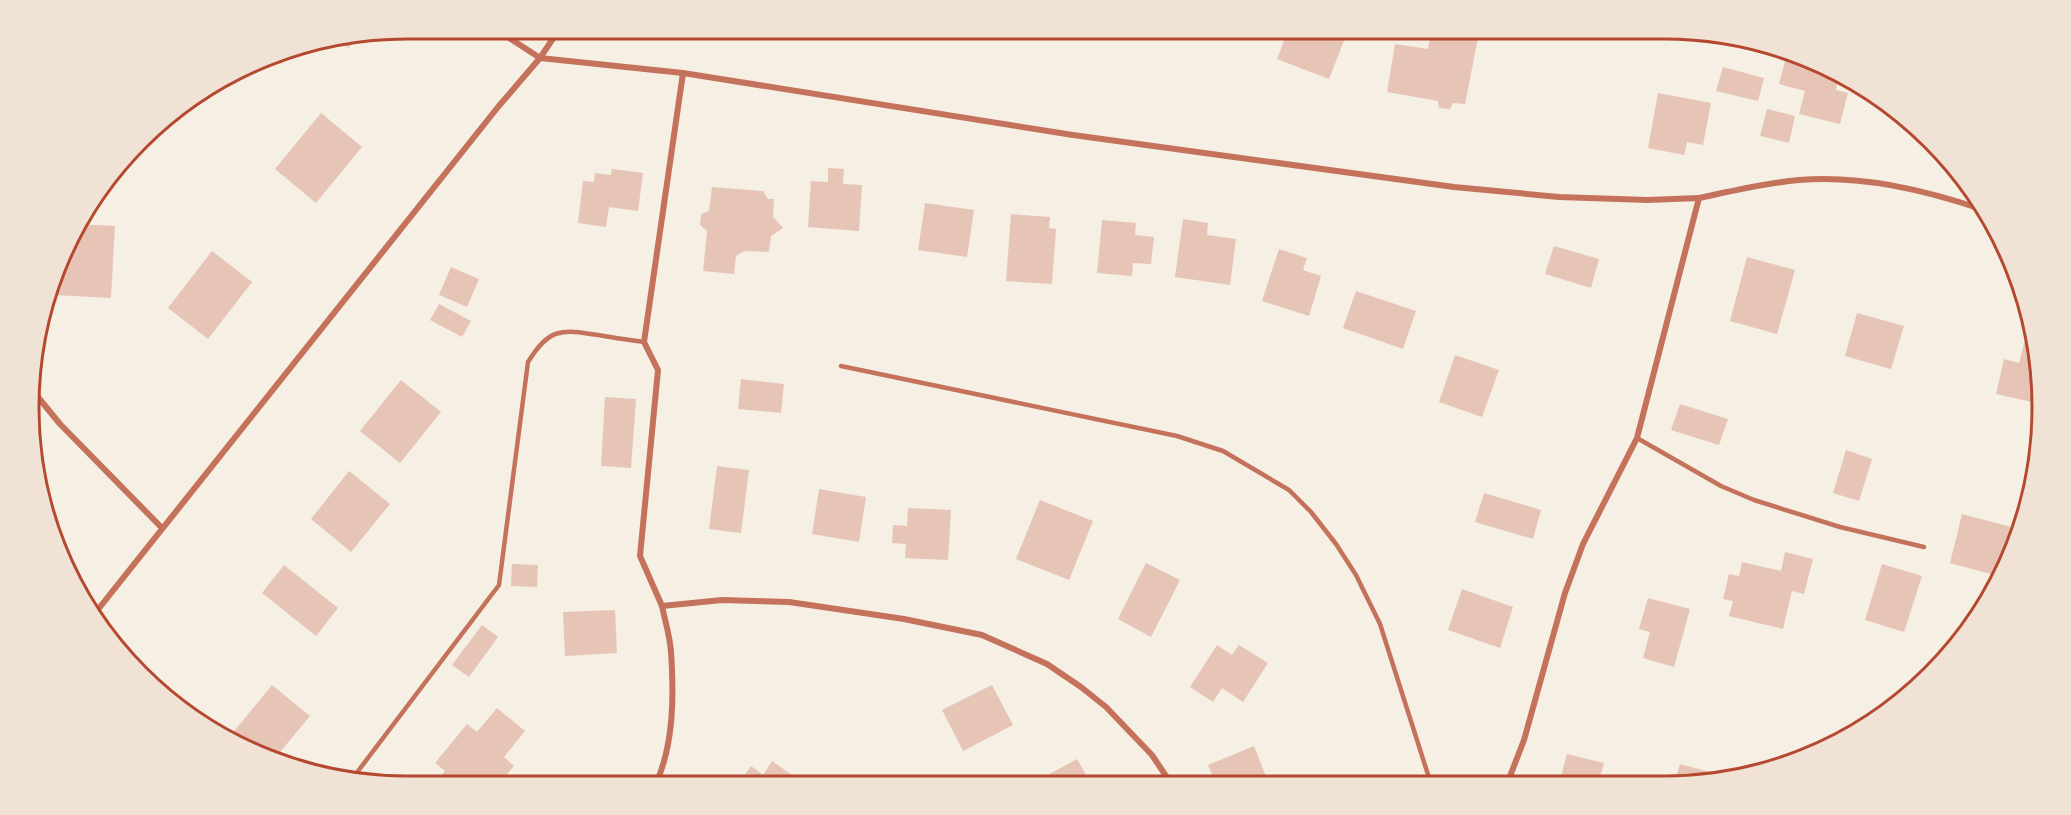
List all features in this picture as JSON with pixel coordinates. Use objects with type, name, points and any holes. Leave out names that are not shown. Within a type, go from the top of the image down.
[{"type":"street","points":[[511,39],[540,58],[683,73],[1073,135],[1454,188],[1559,197],[1647,200],[1699,198],[1799,180],[1846,179],[1913,190],[1972,206]]},
{"type":"street","points":[[99,608],[553,39]]},
{"type":"street","points":[[660,776],[669,739],[671,650],[662,606],[640,556],[658,370],[644,342],[683,73]]},
{"type":"street","points":[[1510,776],[1524,740],[1565,593],[1583,544],[1637,438],[1699,198]]},
{"type":"street","points":[[39,399],[60,424],[162,528]]},
{"type":"street","points":[[662,606],[722,600],[789,602],[904,619],[982,635],[1047,664],[1081,687],[1106,707],[1152,755],[1166,776]]},
{"type":"lane","points":[[357,773],[499,585],[528,362],[538,346],[552,336],[568,330],[644,342]]},
{"type":"lane","points":[[841,366],[1177,436],[1223,451],[1289,490],[1311,512],[1336,544],[1356,575],[1376,614],[1428,776]]},
{"type":"lane","points":[[1637,438],[1721,486],[1754,500],[1840,527],[1924,547]]},
{"type":"building","points":[[1285,39],[1345,39],[1329,79],[1277,59]]},
{"type":"building","points":[[1430,39],[1478,39],[1465,104],[1453,103],[1450,109],[1439,108],[1438,101],[1387,92],[1395,44],[1428,49]]},
{"type":"building","points":[[1785,60],[1837,83],[1836,90],[1848,93],[1840,124],[1799,114],[1805,91],[1779,84]]},
{"type":"building","points":[[1723,67],[1764,78],[1758,101],[1716,91]]},
{"type":"building","points":[[1658,93],[1711,103],[1703,145],[1687,142],[1684,155],[1648,148]]},
{"type":"building","points":[[1767,109],[1795,116],[1789,143],[1760,136]]},
{"type":"building","points":[[321,113],[362,147],[316,203],[275,169]]},
{"type":"building","points":[[828,168],[844,169],[843,184],[862,185],[859,231],[808,227],[811,181],[828,182]]},
{"type":"building","points":[[612,169],[643,173],[638,211],[609,207],[606,227],[578,223],[583,181],[594,182],[595,173],[611,175]]},
{"type":"building","points":[[712,187],[763,191],[768,199],[774,199],[773,217],[783,228],[771,236],[769,252],[744,251],[736,256],[734,274],[703,271],[707,231],[700,225],[701,214],[709,211]]},
{"type":"building","points":[[925,203],[974,210],[967,257],[918,250]]},
{"type":"building","points":[[1011,214],[1050,217],[1049,228],[1056,229],[1052,284],[1006,281]]},
{"type":"building","points":[[1183,219],[1208,223],[1207,235],[1236,239],[1230,285],[1175,277]]},
{"type":"building","points":[[1102,220],[1136,223],[1135,235],[1154,237],[1151,264],[1133,263],[1132,276],[1097,273]]},
{"type":"building","points":[[87,225],[115,226],[111,298],[57,295],[67,266]]},
{"type":"building","points":[[1554,246],[1599,259],[1591,288],[1545,274]]},
{"type":"building","points":[[1279,249],[1307,258],[1303,270],[1321,276],[1309,316],[1262,301]]},
{"type":"building","points":[[212,251],[252,282],[208,339],[168,308]]},
{"type":"building","points":[[1747,257],[1795,270],[1777,334],[1730,321]]},
{"type":"building","points":[[451,267],[479,279],[467,307],[439,295]]},
{"type":"building","points":[[1356,291],[1416,311],[1403,349],[1343,328]]},
{"type":"building","points":[[439,304],[471,321],[462,337],[430,320]]},
{"type":"building","points":[[1857,313],[1904,326],[1891,369],[1845,356]]},
{"type":"building","points":[[2026,340],[2032,402],[1996,394],[2004,359],[2019,363]]},
{"type":"building","points":[[1455,355],[1499,370],[1482,417],[1439,402]]},
{"type":"building","points":[[741,379],[784,384],[781,413],[738,409]]},
{"type":"building","points":[[401,380],[441,412],[400,463],[360,431]]},
{"type":"building","points":[[605,397],[636,399],[631,468],[601,466]]},
{"type":"building","points":[[1680,404],[1728,419],[1719,445],[1671,430]]},
{"type":"building","points":[[1846,450],[1872,459],[1859,501],[1833,493]]},
{"type":"building","points":[[717,466],[749,470],[741,533],[709,529]]},
{"type":"building","points":[[349,471],[390,504],[351,552],[311,519]]},
{"type":"building","points":[[819,489],[866,497],[859,542],[812,534]]},
{"type":"building","points":[[1484,493],[1541,510],[1533,539],[1475,522]]},
{"type":"building","points":[[1040,500],[1093,521],[1069,580],[1016,559]]},
{"type":"building","points":[[908,508],[951,510],[948,560],[905,558],[906,544],[892,543],[893,525],[907,526]]},
{"type":"building","points":[[1962,514],[2012,527],[1992,574],[1950,563]]},
{"type":"building","points":[[1785,552],[1813,559],[1804,594],[1792,591],[1783,629],[1729,616],[1733,601],[1723,599],[1729,574],[1739,576],[1742,562],[1781,571]]},
{"type":"building","points":[[1146,563],[1180,580],[1151,637],[1118,619]]},
{"type":"building","points":[[512,564],[538,565],[537,587],[511,586]]},
{"type":"building","points":[[1882,564],[1922,576],[1904,632],[1865,620]]},
{"type":"building","points":[[284,565],[338,608],[316,636],[262,593]]},
{"type":"building","points":[[1462,589],[1513,607],[1500,648],[1448,630]]},
{"type":"building","points":[[1648,598],[1690,609],[1674,667],[1643,658],[1650,632],[1639,629]]},
{"type":"building","points":[[615,610],[617,653],[565,656],[563,612]]},
{"type":"building","points":[[482,625],[498,637],[469,677],[452,665]]},
{"type":"building","points":[[1217,645],[1232,655],[1239,645],[1268,663],[1243,702],[1222,688],[1213,702],[1190,687]]},
{"type":"building","points":[[272,685],[310,716],[280,753],[233,732]]},
{"type":"building","points":[[992,685],[1013,725],[963,751],[942,710]]},
{"type":"building","points":[[497,708],[525,731],[504,757],[514,766],[506,776],[441,776],[445,771],[435,763],[467,724],[477,732]]},
{"type":"building","points":[[1254,746],[1266,776],[1213,776],[1208,765]]},
{"type":"building","points":[[1567,754],[1604,763],[1600,776],[1561,776]]},
{"type":"building","points":[[1077,759],[1087,776],[1046,776]]},
{"type":"building","points":[[772,761],[793,776],[744,776],[751,766],[763,775]]},
{"type":"building","points":[[1680,764],[1712,773],[1688,775],[1676,775]]}]
